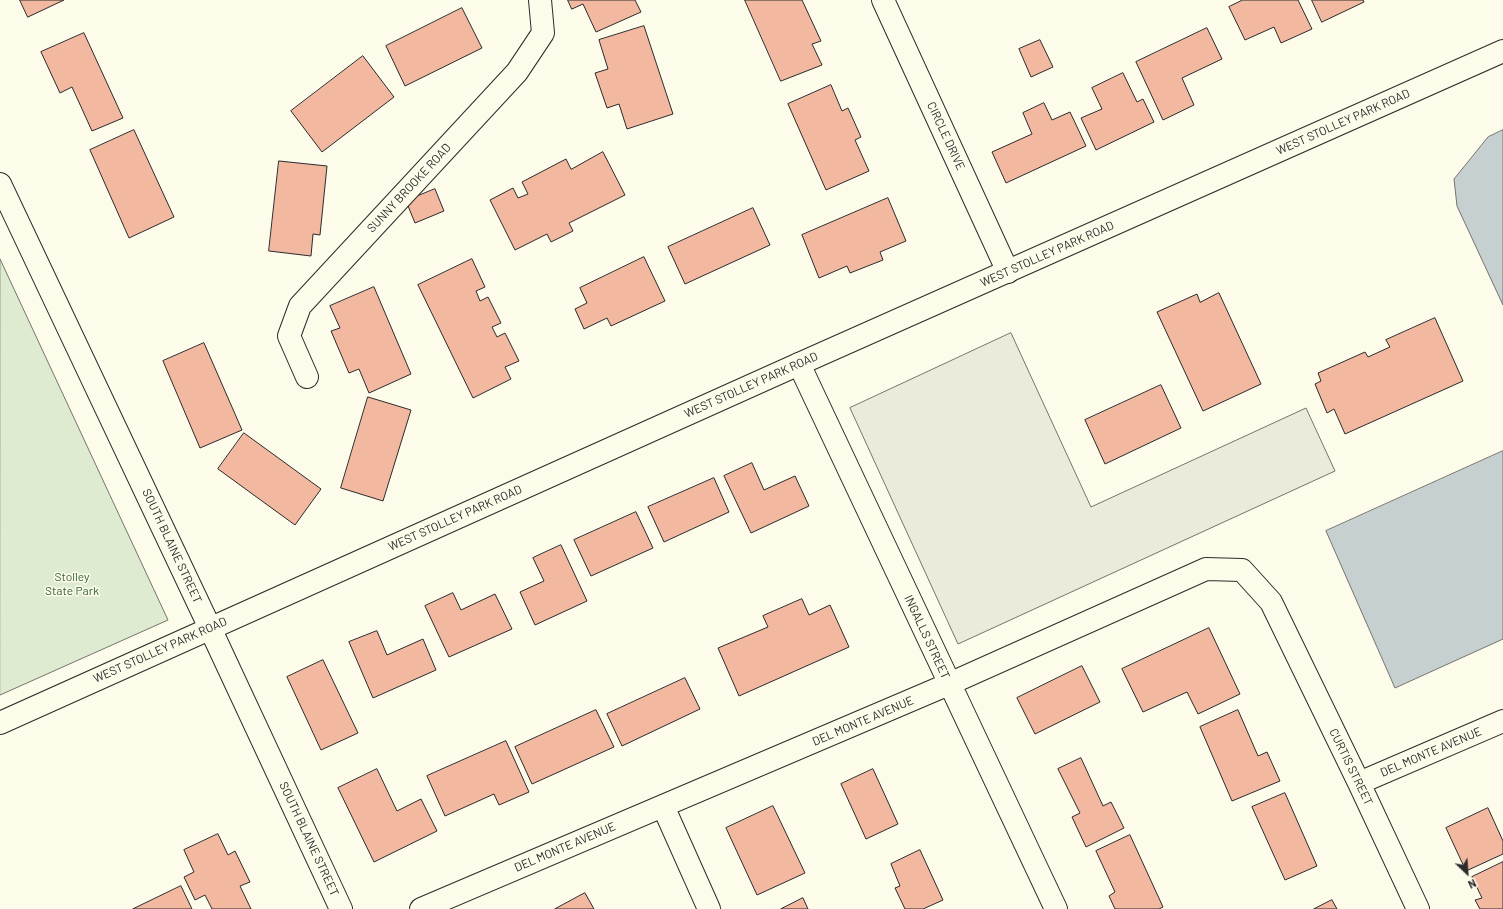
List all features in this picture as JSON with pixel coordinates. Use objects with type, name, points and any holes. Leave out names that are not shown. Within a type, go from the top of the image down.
[{"type":"street","name":"SUNNY BROOKE ROAD","points":[[308,377],[289,336],[300,306],[517,72],[543,32],[540,0]]},
{"type":"street","name":"CIRCLE DRIVE","points":[[884,0],[1008,272]]},
{"type":"street","name":"WEST STOLLEY PARK ROAD","points":[[0,722],[1503,51]]},
{"type":"street","name":"SOUTH BLAINE STREET","points":[[0,184],[341,909]]},
{"type":"street","name":"INGALLS STREET","points":[[799,364],[1056,909]]},
{"type":"street","name":"DEL MONTE AVENUE","points":[[421,909],[949,684],[1206,569],[1242,570],[1271,602],[1283,626]]},
{"type":"street","name":"CURTIS STREET","points":[[1283,626],[1418,909]]},
{"type":"street","name":"DEL MONTE AVENUE","points":[[1359,783],[1503,721]]},
{"type":"street","points":[[663,806],[709,909]]},
{"type":"green space","name":"Stolley State Park","points":[[0,259],[168,620],[0,695]]},
{"type":"shaded area","points":[[1503,130],[1503,305],[1457,206],[1454,179],[1488,137]]},
{"type":"shaded area","points":[[1011,333],[1091,507],[1306,408],[1335,471],[958,644],[850,408]]},
{"type":"shaded area","points":[[1503,451],[1503,639],[1395,688],[1326,531]]},
{"type":"building","points":[[20,0],[64,0],[28,17]]},
{"type":"building","points":[[568,0],[635,0],[641,12],[596,32],[583,4],[572,9]]},
{"type":"building","points":[[745,0],[802,0],[821,41],[812,44],[822,65],[781,81]]},
{"type":"building","points":[[1243,0],[1298,0],[1312,29],[1281,43],[1274,27],[1245,40],[1229,7]]},
{"type":"building","points":[[1312,0],[1363,0],[1364,2],[1322,22]]},
{"type":"building","points":[[462,8],[482,48],[405,86],[386,46]]},
{"type":"building","points":[[644,26],[673,114],[627,129],[619,104],[607,108],[595,73],[608,69],[599,40]]},
{"type":"building","points":[[1207,28],[1222,59],[1182,78],[1194,105],[1163,120],[1136,62]]},
{"type":"building","points":[[84,33],[123,118],[92,131],[72,87],[60,93],[41,52]]},
{"type":"building","points":[[1040,40],[1053,67],[1031,77],[1019,49]]},
{"type":"building","points":[[363,56],[394,97],[322,152],[291,111]]},
{"type":"building","points":[[1123,73],[1137,102],[1143,99],[1154,122],[1096,150],[1081,118],[1102,109],[1092,88]]},
{"type":"building","points":[[831,85],[842,111],[848,108],[861,137],[855,140],[869,171],[826,190],[788,104]]},
{"type":"building","points":[[1044,103],[1052,120],[1070,112],[1086,146],[1006,183],[992,152],[1032,134],[1023,113]]},
{"type":"building","points":[[134,130],[174,217],[129,238],[90,150]]},
{"type":"building","points":[[603,152],[625,195],[569,223],[573,231],[551,242],[547,234],[515,250],[490,200],[513,188],[518,198],[528,194],[522,182],[566,159],[571,169]]},
{"type":"building","points":[[279,161],[327,166],[320,235],[313,234],[311,256],[269,251]]},
{"type":"building","points":[[435,189],[444,211],[415,223],[406,201]]},
{"type":"building","points":[[888,198],[906,241],[880,252],[883,260],[850,273],[847,266],[819,278],[802,235]]},
{"type":"building","points":[[753,208],[770,245],[685,284],[668,247]]},
{"type":"building","points":[[644,257],[665,301],[611,326],[607,318],[584,329],[575,309],[587,303],[580,288]]},
{"type":"building","points":[[472,259],[485,287],[476,291],[480,301],[488,297],[501,323],[492,327],[497,337],[505,333],[519,361],[505,367],[511,379],[473,398],[418,285]]},
{"type":"building","points":[[374,287],[411,374],[369,393],[359,369],[349,373],[331,331],[340,328],[330,306]]},
{"type":"building","points":[[1219,293],[1261,384],[1203,411],[1157,312],[1197,294],[1200,302]]},
{"type":"building","points":[[1435,318],[1463,381],[1345,434],[1334,409],[1327,413],[1315,384],[1321,381],[1318,373],[1365,352],[1368,357],[1390,347],[1386,340]]},
{"type":"building","points":[[204,343],[242,430],[200,448],[163,361]]},
{"type":"building","points":[[1161,385],[1181,428],[1105,464],[1085,420]]},
{"type":"building","points":[[368,397],[411,410],[383,501],[341,488]]},
{"type":"building","points":[[244,433],[321,489],[295,525],[218,469]]},
{"type":"building","points":[[752,463],[764,490],[795,476],[809,506],[751,533],[724,476]]},
{"type":"building","points":[[714,478],[729,512],[664,542],[648,507]]},
{"type":"building","points":[[636,512],[653,548],[591,576],[574,540]]},
{"type":"building","points":[[561,545],[587,601],[535,625],[520,592],[544,581],[533,558]]},
{"type":"building","points":[[453,593],[461,610],[495,594],[512,629],[449,657],[425,606]]},
{"type":"building","points":[[802,599],[809,615],[830,605],[849,647],[739,696],[718,648],[768,627],[763,616]]},
{"type":"building","points":[[1209,628],[1240,694],[1198,714],[1187,692],[1143,712],[1122,669]]},
{"type":"building","points":[[377,631],[387,655],[423,639],[436,670],[373,698],[349,642]]},
{"type":"building","points":[[323,660],[358,733],[321,750],[287,677]]},
{"type":"building","points":[[1082,666],[1100,702],[1035,734],[1017,698]]},
{"type":"building","points":[[685,678],[700,709],[622,746],[607,714]]},
{"type":"building","points":[[596,710],[614,747],[532,784],[515,747]]},
{"type":"building","points":[[1238,710],[1258,756],[1267,752],[1280,781],[1232,801],[1200,727]]},
{"type":"building","points":[[506,741],[529,792],[499,805],[494,794],[445,816],[427,776]]},
{"type":"building","points":[[1081,758],[1103,806],[1111,802],[1124,828],[1086,847],[1072,817],[1080,813],[1058,769]]},
{"type":"building","points":[[377,769],[397,811],[421,799],[437,831],[374,862],[338,788]]},
{"type":"building","points":[[873,769],[898,824],[866,839],[841,784]]},
{"type":"building","points":[[1285,793],[1317,866],[1285,880],[1252,807]]},
{"type":"building","points":[[773,806],[805,873],[757,895],[726,828]]},
{"type":"building","points":[[1488,808],[1503,841],[1503,854],[1466,871],[1446,828]]},
{"type":"building","points":[[218,834],[228,855],[235,851],[250,882],[240,886],[251,909],[212,909],[205,895],[195,900],[184,877],[194,872],[184,850]]},
{"type":"building","points":[[1130,835],[1163,907],[1159,909],[1115,909],[1109,896],[1115,892],[1096,851]]},
{"type":"building","points":[[920,850],[943,900],[923,909],[905,909],[895,888],[900,886],[891,864]]},
{"type":"building","points":[[1503,862],[1503,909],[1480,909],[1475,900],[1482,898],[1472,877]]},
{"type":"building","points":[[181,886],[192,909],[133,909]]},
{"type":"building","points":[[585,893],[594,909],[555,909]]},
{"type":"building","points":[[803,898],[808,909],[781,909]]},
{"type":"building","points":[[1332,900],[1337,909],[1314,909]]}]
